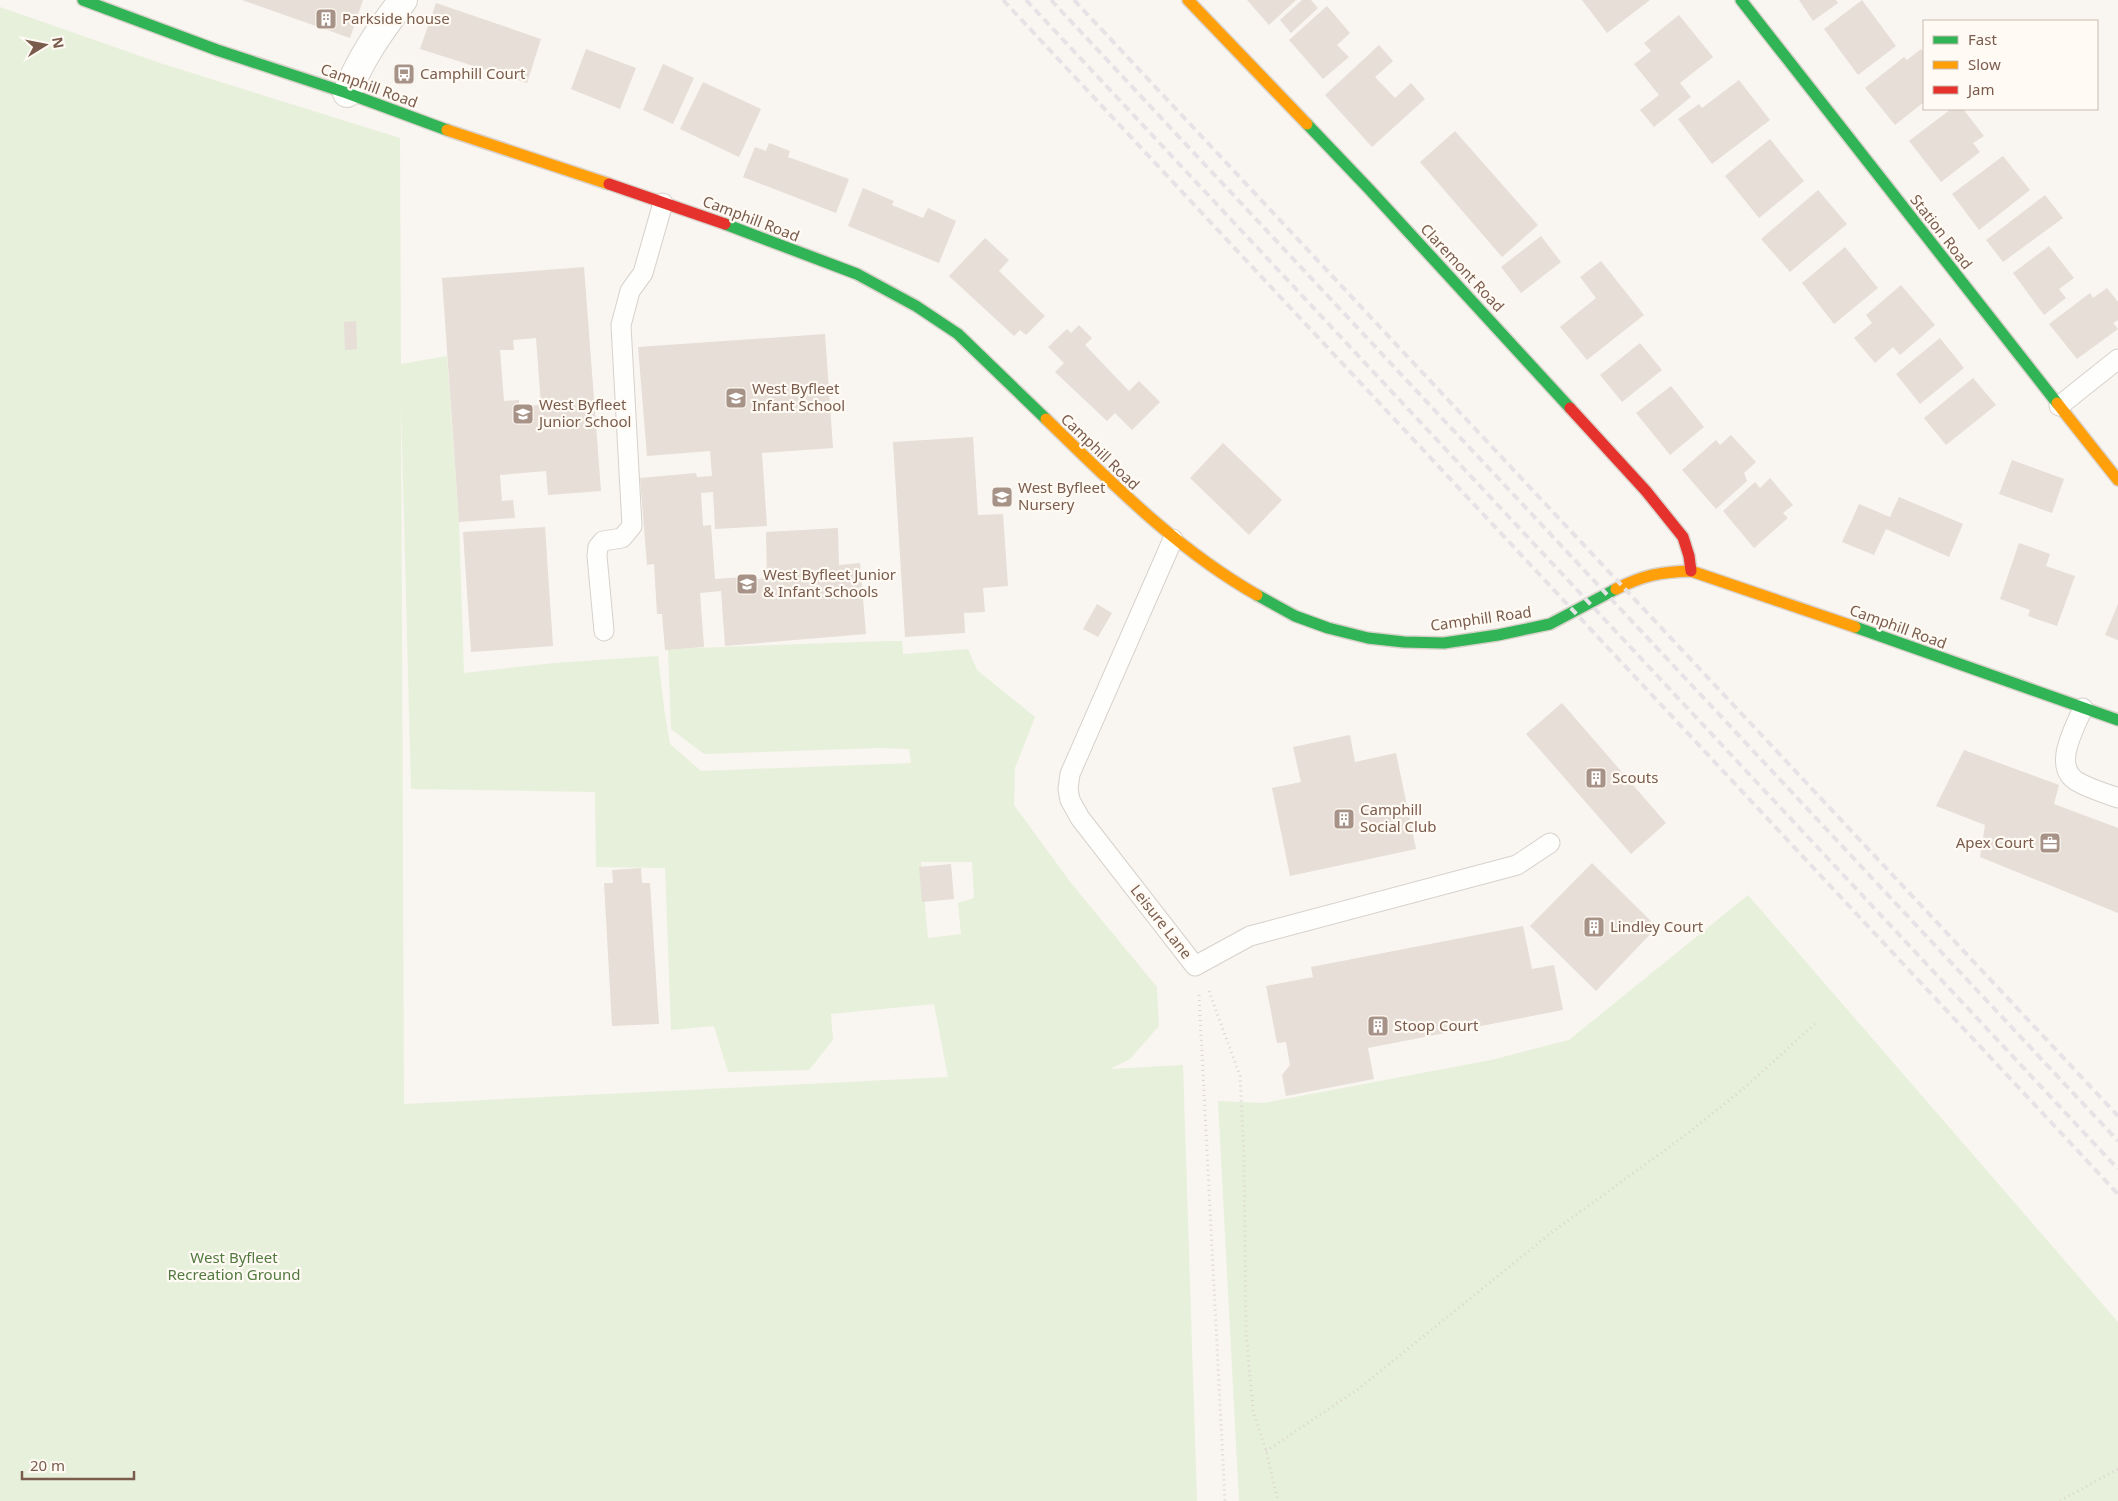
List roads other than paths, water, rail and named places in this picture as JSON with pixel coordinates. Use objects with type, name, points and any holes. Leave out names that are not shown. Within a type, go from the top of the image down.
[{"type":"street","name":"Camphill Road","points":[[83,0],[217,50],[348,93],[434,126],[663,203],[857,274],[916,306],[958,334],[1144,514],[1173,539],[1254,594],[1295,616],[1328,628],[1368,638],[1404,642],[1444,643],[1498,635],[1550,624],[1637,578],[1664,572],[1691,571],[1733,584],[2118,720]]},
{"type":"street","points":[[348,93],[358,66],[376,36],[403,0]]},
{"type":"street","name":"Claremont Road","points":[[1188,0],[1369,189],[1646,491],[1684,537],[1691,571]]},
{"type":"street","name":"Station Road","points":[[1741,0],[2118,480]]},
{"type":"lane","points":[[604,631],[597,556],[598,547],[603,541],[622,538],[632,526],[621,325],[630,291],[644,273],[663,203]]},
{"type":"lane","points":[[2059,406],[2118,359]]},
{"type":"lane","name":"Leisure Lane","points":[[1173,539],[1096,711],[1070,774],[1068,790],[1070,800],[1080,818],[1195,966],[1250,936],[1518,865],[1550,843]]},
{"type":"lane","points":[[2083,708],[2066,754],[2066,768],[2076,782],[2118,798]]},
{"type":"railway","points":[[1003,0],[2118,1194]]},
{"type":"railway","points":[[1026,0],[2118,1169]]},
{"type":"railway","points":[[1051,0],[2118,1141]]},
{"type":"railway","points":[[1074,0],[2118,1116]]},
{"type":"place","name":"Parkside house","points":[[326,19]]},
{"type":"place","name":"Camphill Court","points":[[404,74]]},
{"type":"place","name":"West Byfleet Infant School","points":[[736,398]]},
{"type":"place","name":"West Byfleet Junior School","points":[[523,414]]},
{"type":"place","name":"West Byfleet Nursery","points":[[1002,497]]},
{"type":"place","name":"West Byfleet Junior & Infant Schools","points":[[747,584]]},
{"type":"place","name":"Scouts","points":[[1596,778]]},
{"type":"place","name":"Camphill Social Club","points":[[1344,819]]},
{"type":"place","name":"Apex Court","points":[[2050,843]]},
{"type":"place","name":"Lindley Court","points":[[1594,927]]},
{"type":"place","name":"Stoop Court","points":[[1378,1026]]},
{"type":"park label","name":"West Byfleet Recreation Ground","points":[[234,1266]]}]
